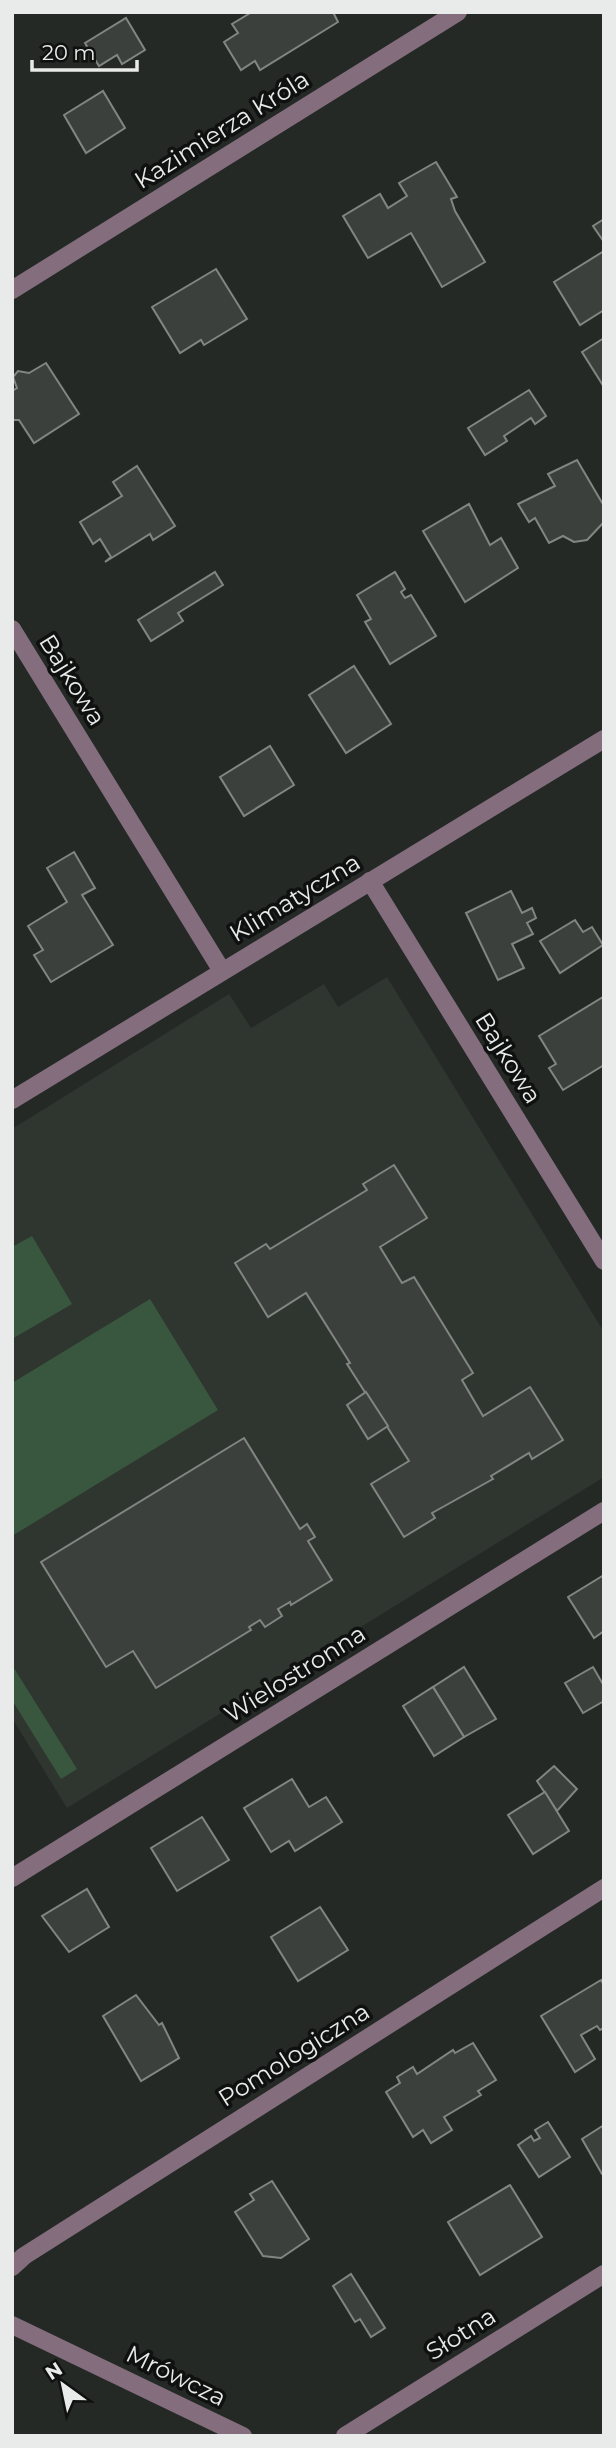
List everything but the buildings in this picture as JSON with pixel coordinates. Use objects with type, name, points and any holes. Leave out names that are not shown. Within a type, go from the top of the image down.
[{"type":"street","name":"Kazimierza Króla","points":[[12,290],[458,12]]},
{"type":"street","name":"Bajkowa","points":[[12,629],[222,971]]},
{"type":"street","name":"Klimatyczna","points":[[12,1100],[604,739]]},
{"type":"street","name":"Bajkowa","points":[[370,881],[604,1261]]},
{"type":"street","name":"Wielostronna","points":[[12,1878],[604,1511]]},
{"type":"street","name":"Pomologiczna","points":[[12,2267],[48,2241],[604,1888]]},
{"type":"street","name":"Słotna","points":[[345,2436],[604,2274]]},
{"type":"street","name":"Mrówcza","points":[[12,2325],[243,2436]]},
{"type":"shaded area","points":[[387,977],[604,1332],[604,1477],[67,1808],[12,1718],[12,1129],[229,994],[251,1028],[324,984],[338,1007]]},
{"type":"green space","points":[[32,1236],[72,1304],[12,1339],[12,1247]]},
{"type":"green space","points":[[150,1299],[218,1410],[12,1536],[12,1383]]},
{"type":"green space","points":[[12,1665],[77,1769],[61,1779],[12,1700]]}]
